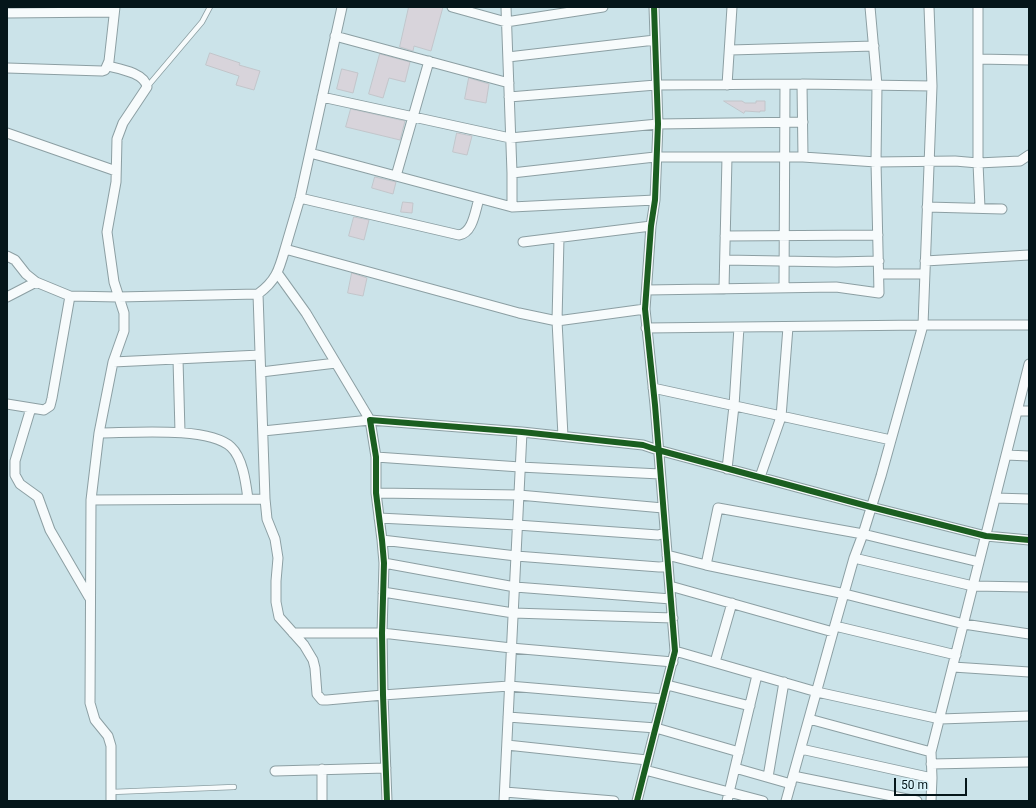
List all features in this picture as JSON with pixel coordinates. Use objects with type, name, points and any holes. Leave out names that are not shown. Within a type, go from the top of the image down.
[{"type":"street","points":[[7,256],[15,260],[26,274],[36,282],[70,296],[118,297],[258,294],[266,288],[278,274],[300,198],[342,7]]},
{"type":"street","points":[[452,7],[506,22],[603,7]]},
{"type":"street","points":[[506,7],[512,208]]},
{"type":"street","points":[[637,801],[675,651],[645,309],[651,226],[655,200],[655,157],[658,124],[654,7]]},
{"type":"street","points":[[727,85],[732,7]]},
{"type":"street","points":[[647,290],[836,287],[879,293],[876,162],[877,85],[870,7]]},
{"type":"street","points":[[786,801],[854,558],[863,534],[891,440],[923,326],[932,86],[929,7]]},
{"type":"street","points":[[978,7],[978,163],[980,208]]},
{"type":"street","points":[[7,13],[114,10],[108,66],[105,70],[7,68]]},
{"type":"street","points":[[335,36],[509,83]]},
{"type":"street","points":[[508,57],[655,40]]},
{"type":"street","points":[[730,50],[874,46]]},
{"type":"street","points":[[978,59],[1029,60]]},
{"type":"street","points":[[396,176],[429,61]]},
{"type":"street","points":[[108,66],[135,74],[144,79],[147,87],[119,131],[116,148],[115,191],[107,232],[114,282],[124,313],[124,331],[113,362],[99,433],[91,500],[90,703],[95,720],[108,736],[111,746],[112,796]]},
{"type":"street","points":[[509,97],[656,86],[802,84],[932,86]]},
{"type":"street","points":[[802,84],[803,157]]},
{"type":"street","points":[[784,288],[785,85]]},
{"type":"street","points":[[322,97],[510,138],[658,124],[803,122]]},
{"type":"street","points":[[7,133],[116,171]]},
{"type":"street","points":[[310,153],[512,208],[655,200]]},
{"type":"street","points":[[512,173],[655,157],[803,157],[876,162],[955,161],[978,163],[1020,161],[1024,160],[1029,155]]},
{"type":"street","points":[[724,289],[727,157]]},
{"type":"street","points":[[300,198],[459,236],[464,235],[469,230],[479,199]]},
{"type":"street","points":[[927,207],[1002,210]]},
{"type":"street","points":[[523,242],[651,226]]},
{"type":"street","points":[[725,236],[878,235]]},
{"type":"street","points":[[559,238],[556,321],[563,436]]},
{"type":"street","points":[[285,249],[519,313],[556,321],[645,309]]},
{"type":"street","points":[[925,261],[1029,255]]},
{"type":"street","points":[[725,260],[879,262]]},
{"type":"street","points":[[278,274],[306,313],[370,420],[376,458],[376,493],[384,563],[382,633],[387,801]]},
{"type":"street","points":[[879,274],[925,274]]},
{"type":"street","points":[[7,297],[36,282]]},
{"type":"street","points":[[258,294],[265,499],[267,519],[275,539],[278,558],[276,602],[279,617],[304,645],[312,660],[316,674],[316,692],[319,698],[322,700],[509,686],[663,699]]},
{"type":"street","points":[[7,404],[44,410],[50,406],[70,296]]},
{"type":"street","points":[[646,328],[1029,326]]},
{"type":"street","points":[[727,469],[734,406],[739,327]]},
{"type":"street","points":[[760,478],[781,417],[788,327]]},
{"type":"street","points":[[113,362],[260,355]]},
{"type":"street","points":[[178,359],[180,432]]},
{"type":"street","points":[[261,372],[336,363]]},
{"type":"street","points":[[931,801],[931,752],[1029,367]]},
{"type":"street","points":[[653,388],[891,440]]},
{"type":"street","points":[[30,408],[15,461],[14,475],[20,484],[38,497],[50,530],[90,599]]},
{"type":"street","points":[[1017,410],[1029,411]]},
{"type":"street","points":[[263,431],[370,420],[522,432],[643,445],[760,478],[986,536],[1029,540]]},
{"type":"street","points":[[99,433],[180,432],[220,440],[232,448],[242,468],[248,499]]},
{"type":"street","points":[[522,432],[505,797],[614,801]]},
{"type":"street","points":[[1006,455],[1029,456]]},
{"type":"street","points":[[376,458],[660,474]]},
{"type":"street","points":[[376,493],[519,494],[663,508]]},
{"type":"street","points":[[995,498],[1029,499]]},
{"type":"street","points":[[91,500],[265,499]]},
{"type":"street","points":[[706,565],[718,508],[863,534],[979,562]]},
{"type":"street","points":[[379,518],[517,525],[658,535],[665,533]]},
{"type":"street","points":[[382,540],[516,556],[659,567],[668,566]]},
{"type":"street","points":[[667,555],[706,565],[845,594],[964,624],[1029,634]]},
{"type":"street","points":[[854,558],[973,586],[1029,587]]},
{"type":"street","points":[[384,563],[515,587],[671,599]]},
{"type":"street","points":[[670,586],[834,629],[956,655]]},
{"type":"street","points":[[383,592],[513,613],[673,618]]},
{"type":"street","points":[[714,662],[732,603]]},
{"type":"street","points":[[293,633],[382,633],[511,648],[672,662]]},
{"type":"street","points":[[675,651],[817,692],[940,719],[1029,716]]},
{"type":"street","points":[[953,667],[1029,672]]},
{"type":"street","points":[[728,797],[757,675]]},
{"type":"street","points":[[768,777],[784,682]]},
{"type":"street","points":[[667,685],[750,706]]},
{"type":"street","points":[[508,718],[656,728],[739,752]]},
{"type":"street","points":[[809,719],[931,752]]},
{"type":"street","points":[[507,745],[647,760]]},
{"type":"street","points":[[801,749],[932,778]]},
{"type":"street","points":[[931,764],[1029,762]]},
{"type":"street","points":[[275,771],[386,768]]},
{"type":"street","points":[[735,768],[768,777],[917,801]]},
{"type":"street","points":[[322,770],[322,801]]},
{"type":"street","points":[[645,770],[728,797],[763,801]]},
{"type":"lane","points":[[147,87],[202,22],[210,7]]},
{"type":"lane","points":[[112,796],[234,787]]},
{"type":"building","points":[[409,7],[443,7],[431,51],[414,46],[413,51],[400,47]]},
{"type":"building","points":[[210,53],[240,63],[239,65],[260,71],[254,90],[236,85],[239,76],[206,65]]},
{"type":"building","points":[[380,54],[410,62],[405,82],[389,78],[383,98],[369,94]]},
{"type":"building","points":[[342,69],[358,73],[353,93],[337,89]]},
{"type":"building","points":[[469,78],[489,84],[486,103],[465,99]]},
{"type":"building","points":[[724,101],[756,103],[756,101],[765,101],[765,111],[745,111],[744,113]]},
{"type":"building","points":[[351,109],[405,121],[400,140],[346,127]]},
{"type":"building","points":[[457,133],[472,136],[467,155],[453,152]]},
{"type":"building","points":[[375,177],[396,182],[393,194],[372,188]]},
{"type":"building","points":[[403,202],[413,203],[412,213],[401,212]]},
{"type":"building","points":[[354,217],[369,220],[364,240],[349,236]]},
{"type":"building","points":[[352,273],[367,278],[363,296],[348,293]]},
{"type":"cycle path","points":[[637,801],[675,651],[655,405],[645,309],[651,226],[655,200],[658,124],[654,7]]},
{"type":"cycle path","points":[[387,801],[382,633],[384,563],[376,493],[376,457],[370,420],[522,432],[643,445],[871,507],[986,536],[1029,540]]}]
